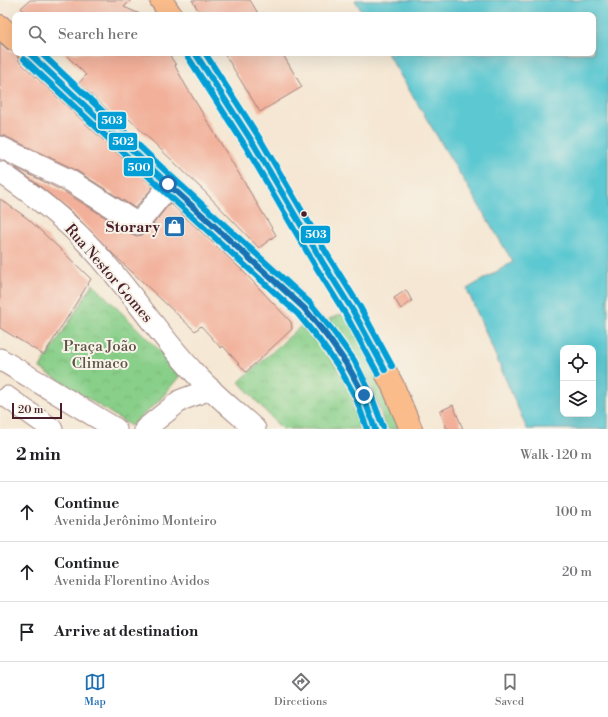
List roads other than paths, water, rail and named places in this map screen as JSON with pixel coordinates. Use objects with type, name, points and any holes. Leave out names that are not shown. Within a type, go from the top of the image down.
[{"type":"main road","points":[[0,26],[12,37]]},
{"type":"main road","points":[[32,56],[168,184],[304,308],[322,329],[344,360],[364,395],[375,429]]},
{"type":"main road","points":[[197,56],[253,143],[353,311],[393,386],[411,429]]},
{"type":"street","points":[[0,147],[69,180],[138,224],[168,184]]},
{"type":"street","name":"Rua Nestor Gomes","points":[[0,172],[30,192],[88,244],[191,369],[210,389],[255,429]]},
{"type":"street","points":[[0,359],[116,429]]},
{"type":"street","points":[[181,400],[191,369]]},
{"type":"street","points":[[20,371],[3,400],[52,429]]},
{"type":"street","points":[[145,429],[181,400],[210,389]]},
{"type":"water","points":[[355,0],[608,0],[608,429],[527,429],[467,289],[513,262],[389,56],[596,56],[596,12],[362,12]]},
{"type":"place","name":"Storary","points":[[175,227]]},
{"type":"park label","name":"Praça João Climaco","points":[[100,354]]}]
